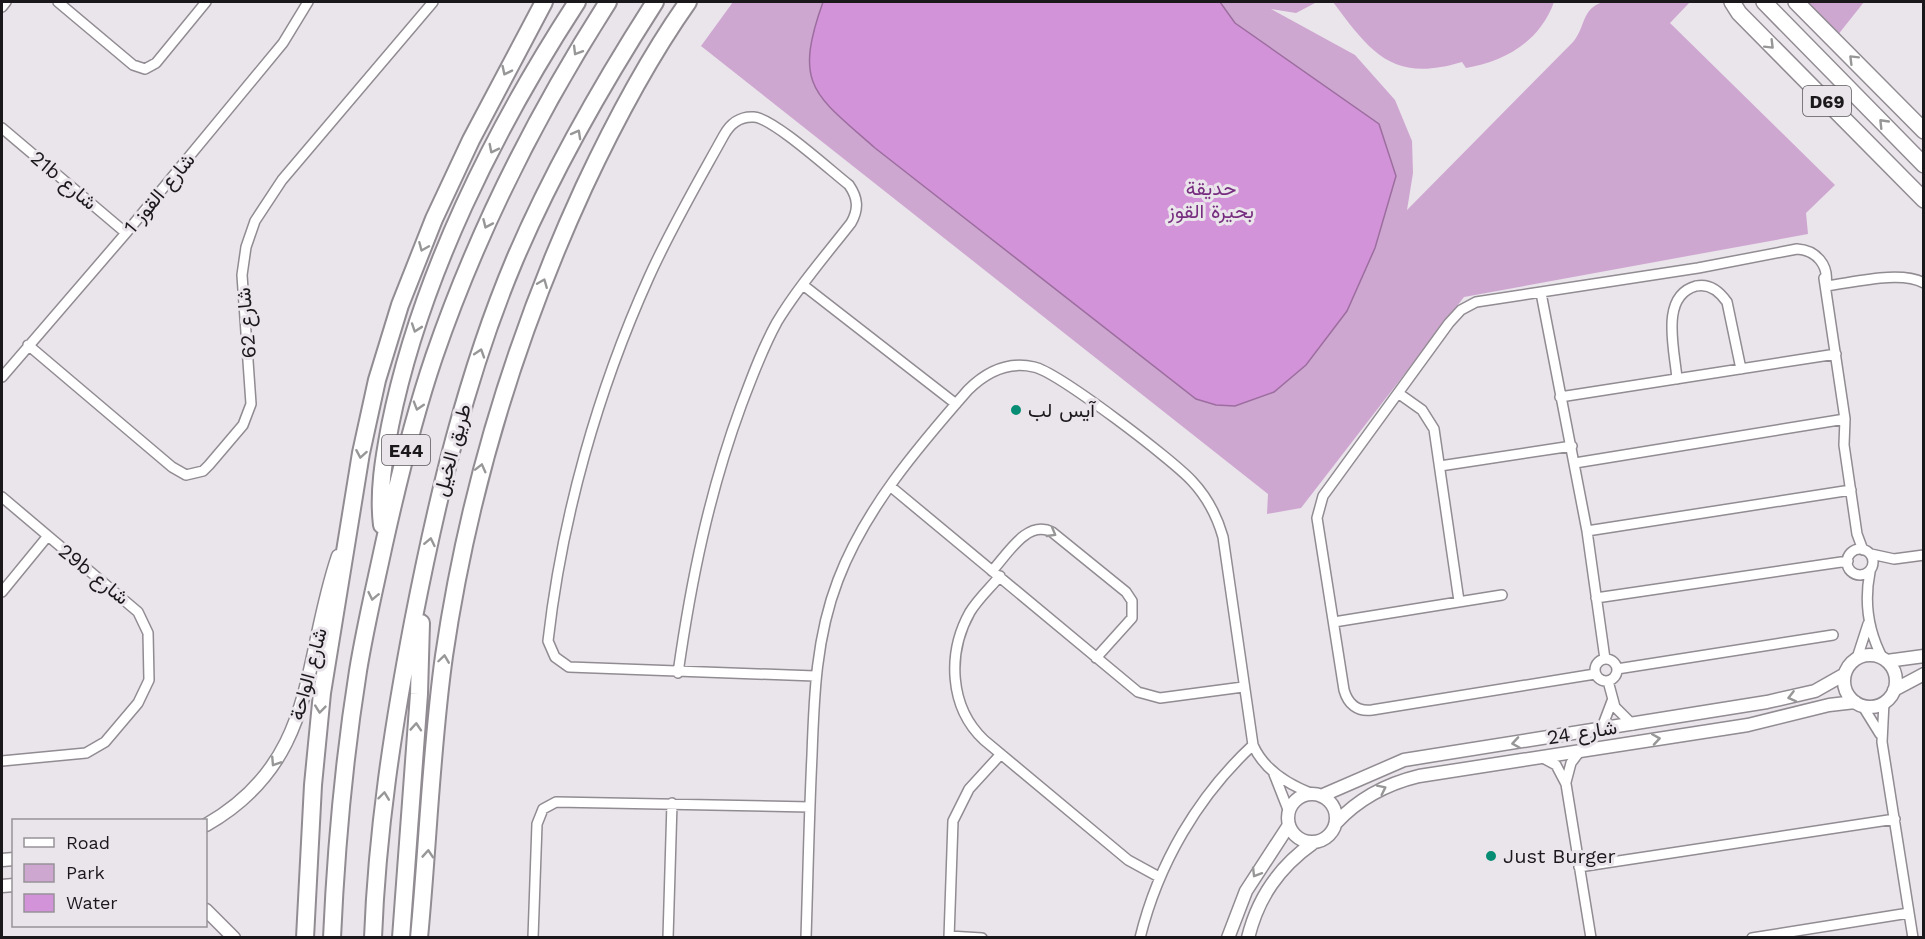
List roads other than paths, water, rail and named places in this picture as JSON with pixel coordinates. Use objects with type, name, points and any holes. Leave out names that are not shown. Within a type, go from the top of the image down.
[{"type":"highway","points":[[304,936],[318,727],[348,527],[371,404],[400,305],[453,177],[544,2]]},
{"type":"highway","points":[[526,33],[555,2]]},
{"type":"highway","points":[[384,544],[382,473],[395,402],[408,352],[429,290],[464,208],[530,79],[577,2]]},
{"type":"highway","name":"E44","points":[[332,938],[340,816],[354,697],[384,544],[419,402],[464,279],[517,161],[570,64],[608,2]]},
{"type":"highway","name":"طريق الخيل","points":[[373,938],[386,781],[419,589],[463,408],[501,294],[549,186],[655,2]]},
{"type":"highway","points":[[419,938],[444,658],[464,543],[491,431],[514,357],[572,215],[628,98],[688,2]]},
{"type":"highway","points":[[401,938],[420,668],[419,589]]},
{"type":"highway","points":[[422,912],[424,938]]},
{"type":"main road","name":"D69","points":[[1732,2],[1739,13],[1923,200]]},
{"type":"main road","name":"D69","points":[[1764,2],[1923,165]]},
{"type":"main road","points":[[1796,2],[1923,130]]},
{"type":"street","points":[[2,7],[6,2]]},
{"type":"street","points":[[58,2],[133,65],[145,69],[156,63],[206,2]]},
{"type":"street","name":"شارع القوز 1","points":[[2,377],[126,233],[283,43],[308,2]]},
{"type":"street","name":"شارع 62","points":[[28,345],[172,467],[186,475],[203,471],[243,425],[251,404],[242,275],[246,247],[255,220],[282,180],[433,2]]},
{"type":"street","points":[[678,673],[692,577],[716,477],[760,357],[779,320],[855,216],[856,200],[849,185],[772,124],[764,119],[745,117],[729,127],[683,208],[649,278],[624,338],[576,492],[549,632],[550,650],[555,657],[570,668],[678,673],[815,676]]},
{"type":"street","name":"21b شارع","points":[[3,131],[126,233]]},
{"type":"street","points":[[1595,674],[1488,693],[1361,710],[1352,704],[1346,695],[1317,510],[1323,496],[1461,310],[1485,300],[1698,268],[1784,251],[1804,255],[1814,260],[1826,285],[1845,419],[1844,445],[1857,534],[1862,552],[1871,570],[1867,600],[1869,621],[1895,678],[1894,690]]},
{"type":"street","points":[[1698,268],[1700,285]]},
{"type":"street","points":[[1826,285],[1894,277],[1906,277],[1923,283]]},
{"type":"street","points":[[803,285],[956,404]]},
{"type":"street","points":[[1677,379],[1673,308],[1679,297],[1688,289],[1700,285],[1711,287],[1727,302],[1741,369]]},
{"type":"street","points":[[1541,293],[1587,531],[1605,659]]},
{"type":"street","points":[[1560,397],[1836,354]]},
{"type":"street","points":[[806,938],[815,676],[825,621],[837,581],[860,533],[890,486],[956,404],[979,379],[991,371],[1012,366],[1035,367],[1061,380],[1191,480],[1208,501],[1223,537],[1253,745],[1258,756],[1271,770],[1287,782],[1317,795],[1335,810],[1336,823],[1328,837],[1313,843],[1291,859],[1271,882],[1260,903],[1248,938]]},
{"type":"street","points":[[1398,393],[1422,410],[1431,422],[1440,466],[1459,602]]},
{"type":"street","points":[[1575,463],[1845,419]]},
{"type":"street","points":[[1440,466],[1572,446]]},
{"type":"street","points":[[890,486],[1128,685],[1149,696],[1172,697],[1243,687]]},
{"type":"street","points":[[1587,531],[1851,490]]},
{"type":"street","name":"29b شارع","points":[[2,497],[138,612],[148,633],[149,680],[138,703],[96,748],[75,754],[2,761]]},
{"type":"street","name":"شارع الواحة","points":[[207,824],[252,790],[272,767],[287,741],[304,701],[332,577],[348,527]]},
{"type":"street","points":[[1096,658],[1132,618],[1132,601],[1126,592],[1052,532],[1043,528],[1033,529],[1024,535],[965,623],[957,650],[955,678],[963,714],[973,730],[1128,860],[1160,877]]},
{"type":"street","name":"29b شارع","points":[[2,592],[47,537]]},
{"type":"street","points":[[1596,598],[1848,561],[1862,552],[1894,559]]},
{"type":"street","points":[[1858,575],[1894,559],[1923,555]]},
{"type":"street","points":[[1848,561],[1851,571],[1858,575],[1867,600]]},
{"type":"street","points":[[1334,622],[1503,595]]},
{"type":"street","points":[[1869,621],[1857,658],[1845,674],[1845,687],[1874,722],[1882,742],[1913,938]]},
{"type":"street","points":[[1617,669],[1833,635]]},
{"type":"street","points":[[1857,658],[1874,656],[1885,660],[1923,656]]},
{"type":"street","points":[[1595,674],[1597,663],[1605,659],[1613,662],[1617,669],[1615,675],[1608,681]]},
{"type":"street","points":[[1595,674],[1602,680],[1608,681]]},
{"type":"street","name":"شارع 24","points":[[1317,795],[1404,760],[1783,699],[1815,691],[1845,674]]},
{"type":"street","points":[[1858,703],[1869,706],[1884,702],[1894,690],[1923,674]]},
{"type":"street","points":[[1608,681],[1612,701],[1618,712],[1633,724]]},
{"type":"street","points":[[1601,730],[1612,701]]},
{"type":"street","points":[[1882,742],[1884,702]]},
{"type":"street","name":"شارع 24","points":[[1336,823],[1356,804],[1402,781],[1758,723],[1829,705],[1858,703]]},
{"type":"street","points":[[1140,938],[1160,877],[1204,798],[1228,768],[1253,745]]},
{"type":"street","points":[[1566,784],[1571,763],[1580,751]]},
{"type":"street","points":[[982,938],[949,937],[953,821],[969,789],[1001,754]]},
{"type":"street","points":[[1543,758],[1556,765],[1566,784],[1591,938]]},
{"type":"street","points":[[1228,938],[1246,891],[1288,825],[1289,812],[1271,770]]},
{"type":"street","points":[[1289,812],[1298,799],[1317,795]]},
{"type":"street","points":[[533,938],[536,830],[543,809],[556,802],[567,800],[810,807]]},
{"type":"street","points":[[668,938],[672,803]]},
{"type":"street","points":[[1579,867],[1895,819]]},
{"type":"street","points":[[1288,825],[1295,836],[1313,843]]},
{"type":"street","points":[[207,911],[234,938]]},
{"type":"street","points":[[1752,938],[1909,913]]},
{"type":"water","points":[[823,2],[1220,2],[1235,23],[1379,124],[1396,176],[1375,248],[1347,311],[1306,365],[1274,392],[1235,406],[1216,405],[1196,399],[875,148],[837,114],[815,86],[810,71],[814,30]]},
{"type":"place","name":"آيس لب","points":[[1016,410]]},
{"type":"place","name":"Just Burger","points":[[1491,856]]},
{"type":"park label","name":"حديقة بحيرة القوز","points":[[1211,200]]}]
